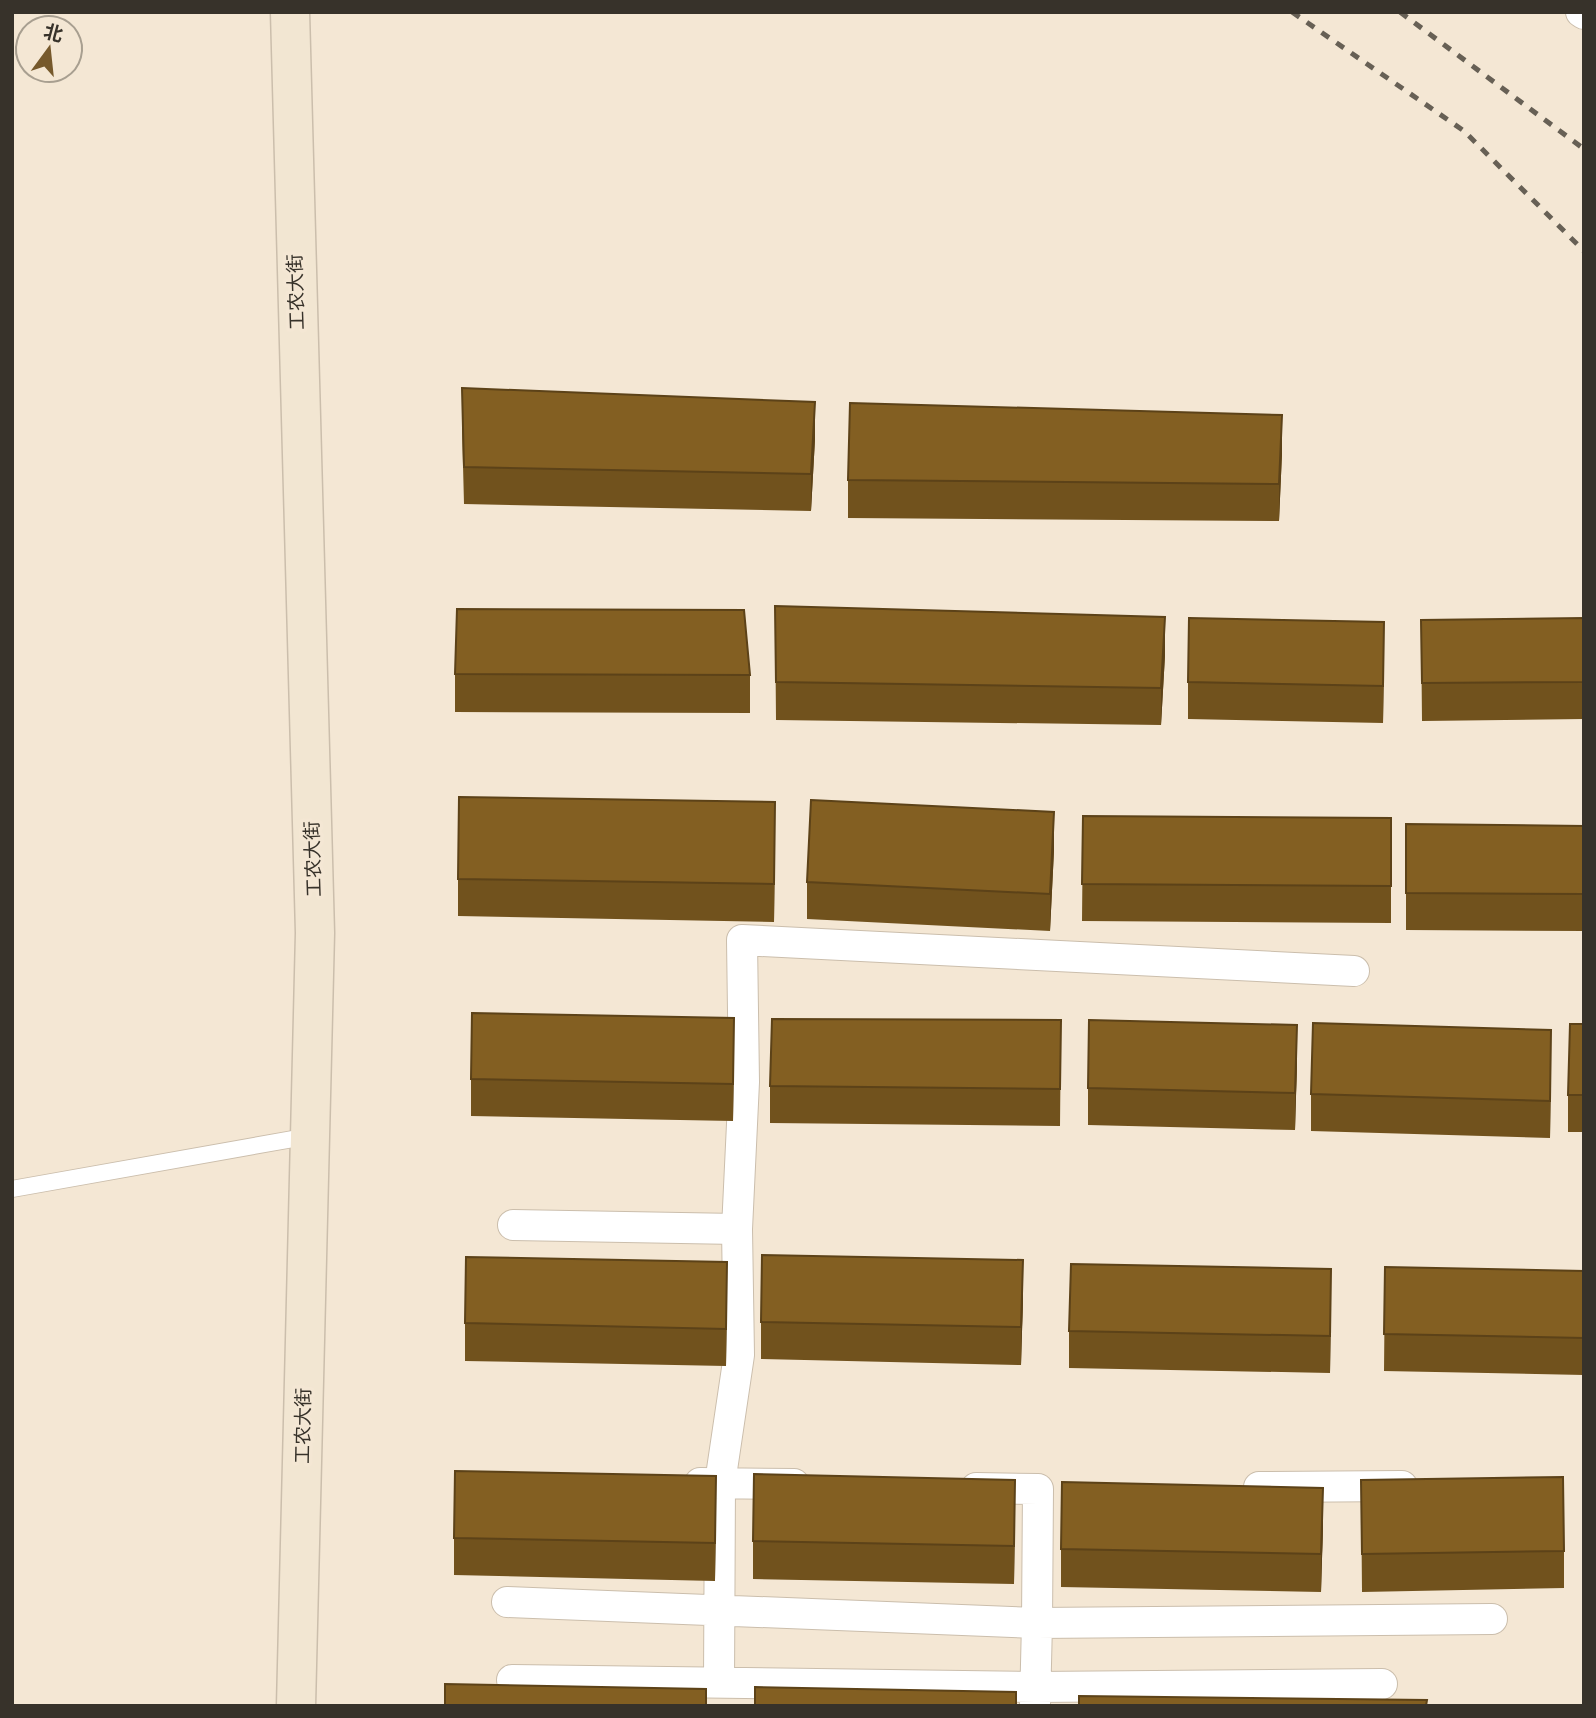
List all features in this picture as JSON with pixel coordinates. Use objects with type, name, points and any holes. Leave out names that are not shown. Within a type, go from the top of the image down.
[{"type":"main road","name":"工农大街","points":[[289,12],[315,933],[296,1706]]},
{"type":"street","points":[[719,1682],[720,1483],[739,1355],[737,1229],[744,1082],[742,940],[1354,971]]},
{"type":"street","points":[[513,1225],[737,1229]]},
{"type":"street","points":[[679,1482],[817,1485]]},
{"type":"street","points":[[1232,1488],[1426,1486]]},
{"type":"street","points":[[955,1488],[1052,1489],[1037,1623],[1035,1696]]},
{"type":"street","points":[[507,1602],[1037,1623],[1492,1619]]},
{"type":"street","points":[[512,1680],[719,1682],[1035,1696],[1382,1684]]},
{"type":"lane","points":[[12,1189],[310,1136]]},
{"type":"building","points":[[462,388],[815,402],[811,474],[464,467]]},
{"type":"building","points":[[850,403],[1282,415],[1279,484],[848,480]]},
{"type":"building","points":[[775,606],[1165,617],[1161,688],[776,682]]},
{"type":"building","points":[[457,609],[744,610],[750,675],[455,674]]},
{"type":"building","points":[[1189,618],[1384,622],[1383,686],[1188,682]]},
{"type":"building","points":[[1584,618],[1584,682],[1422,683],[1421,620]]},
{"type":"building","points":[[459,797],[775,802],[774,884],[458,879]]},
{"type":"building","points":[[811,800],[1054,812],[1050,894],[807,882]]},
{"type":"building","points":[[1083,816],[1391,818],[1391,886],[1082,884]]},
{"type":"building","points":[[1406,824],[1584,826],[1584,894],[1406,893]]},
{"type":"building","points":[[472,1013],[734,1018],[733,1084],[471,1079]]},
{"type":"building","points":[[772,1019],[1061,1020],[1060,1089],[770,1086]]},
{"type":"building","points":[[1089,1020],[1297,1025],[1295,1093],[1088,1088]]},
{"type":"building","points":[[1313,1023],[1551,1030],[1550,1101],[1311,1094]]},
{"type":"building","points":[[1570,1024],[1584,1024],[1584,1095],[1568,1095]]},
{"type":"building","points":[[762,1255],[1023,1260],[1021,1327],[761,1322]]},
{"type":"building","points":[[466,1257],[727,1262],[726,1329],[465,1323]]},
{"type":"building","points":[[1071,1264],[1331,1269],[1330,1336],[1069,1331]]},
{"type":"building","points":[[1385,1267],[1584,1271],[1584,1338],[1384,1334]]},
{"type":"building","points":[[455,1471],[716,1476],[715,1543],[454,1538]]},
{"type":"building","points":[[754,1474],[1015,1480],[1014,1546],[753,1541]]},
{"type":"building","points":[[1563,1477],[1564,1551],[1362,1554],[1361,1480]]},
{"type":"building","points":[[1062,1482],[1323,1488],[1321,1554],[1061,1549]]},
{"type":"building","points":[[445,1684],[706,1689],[706,1706],[445,1706]]},
{"type":"building","points":[[755,1687],[1016,1692],[1016,1706],[755,1706]]},
{"type":"building","points":[[1079,1696],[1427,1700],[1426,1706],[1079,1706]]},
{"type":"railway","points":[[1292,12],[1464,131],[1584,251]]},
{"type":"railway","points":[[1400,12],[1584,149]]}]
